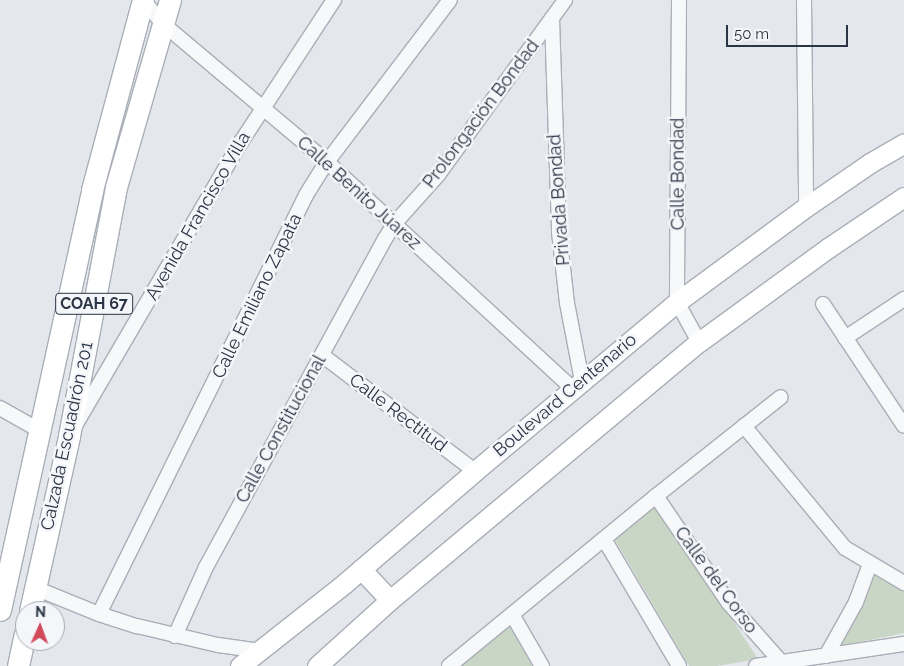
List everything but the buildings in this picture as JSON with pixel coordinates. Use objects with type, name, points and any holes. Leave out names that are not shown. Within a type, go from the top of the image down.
[{"type":"main road","name":"Calzada Escuadrón 201","points":[[0,610],[92,190],[143,0]]},
{"type":"main road","name":"Calzada Escuadrón 201","points":[[32,601],[69,436],[116,187],[170,0]]},
{"type":"main road","name":"Boulevard Centenario","points":[[240,666],[361,569],[677,302],[806,207],[870,163],[904,143]]},
{"type":"main road","points":[[316,666],[390,600],[699,342],[828,248],[904,197]]},
{"type":"main road","points":[[361,569],[390,600]]},
{"type":"main road","points":[[18,666],[21,651]]},
{"type":"street","name":"Calle Benito Júarez","points":[[143,0],[162,23],[327,162],[394,224],[578,385]]},
{"type":"street","name":"Avenida Francisco Villa","points":[[69,436],[263,107],[334,0]]},
{"type":"street","name":"Calle Emiliano Zapata","points":[[99,614],[306,194],[327,162],[450,0]]},
{"type":"street","name":"Prolongación Bondad","points":[[394,224],[438,176],[564,0]]},
{"type":"street","name":"Calle Bondad","points":[[679,0],[677,302],[699,342]]},
{"type":"street","points":[[804,0],[806,207]]},
{"type":"street","name":"Privada Bondad","points":[[552,18],[559,232],[578,385]]},
{"type":"street","name":"Calle Constitucional","points":[[175,636],[206,567],[394,224]]},
{"type":"street","points":[[845,338],[904,299]]},
{"type":"street","points":[[823,304],[904,426]]},
{"type":"street","name":"Calle Rectitud","points":[[322,355],[475,471]]},
{"type":"street","points":[[449,666],[513,616],[656,496],[781,397]]},
{"type":"street","points":[[0,408],[39,430]]},
{"type":"street","points":[[744,426],[838,541],[854,555],[904,583]]},
{"type":"street","name":"Calle del Corso","points":[[656,496],[728,602],[781,662]]},
{"type":"street","points":[[604,539],[679,666]]},
{"type":"street","points":[[826,656],[856,602],[870,564]]},
{"type":"street","points":[[35,588],[99,614],[175,636],[261,651]]},
{"type":"street","points":[[513,616],[542,666]]},
{"type":"street","points":[[756,666],[904,644]]},
{"type":"green space","points":[[656,503],[758,659],[717,666],[689,666],[614,538]]},
{"type":"green space","points":[[876,571],[904,587],[904,633],[840,646]]},
{"type":"green space","points":[[510,626],[532,666],[459,666]]}]
